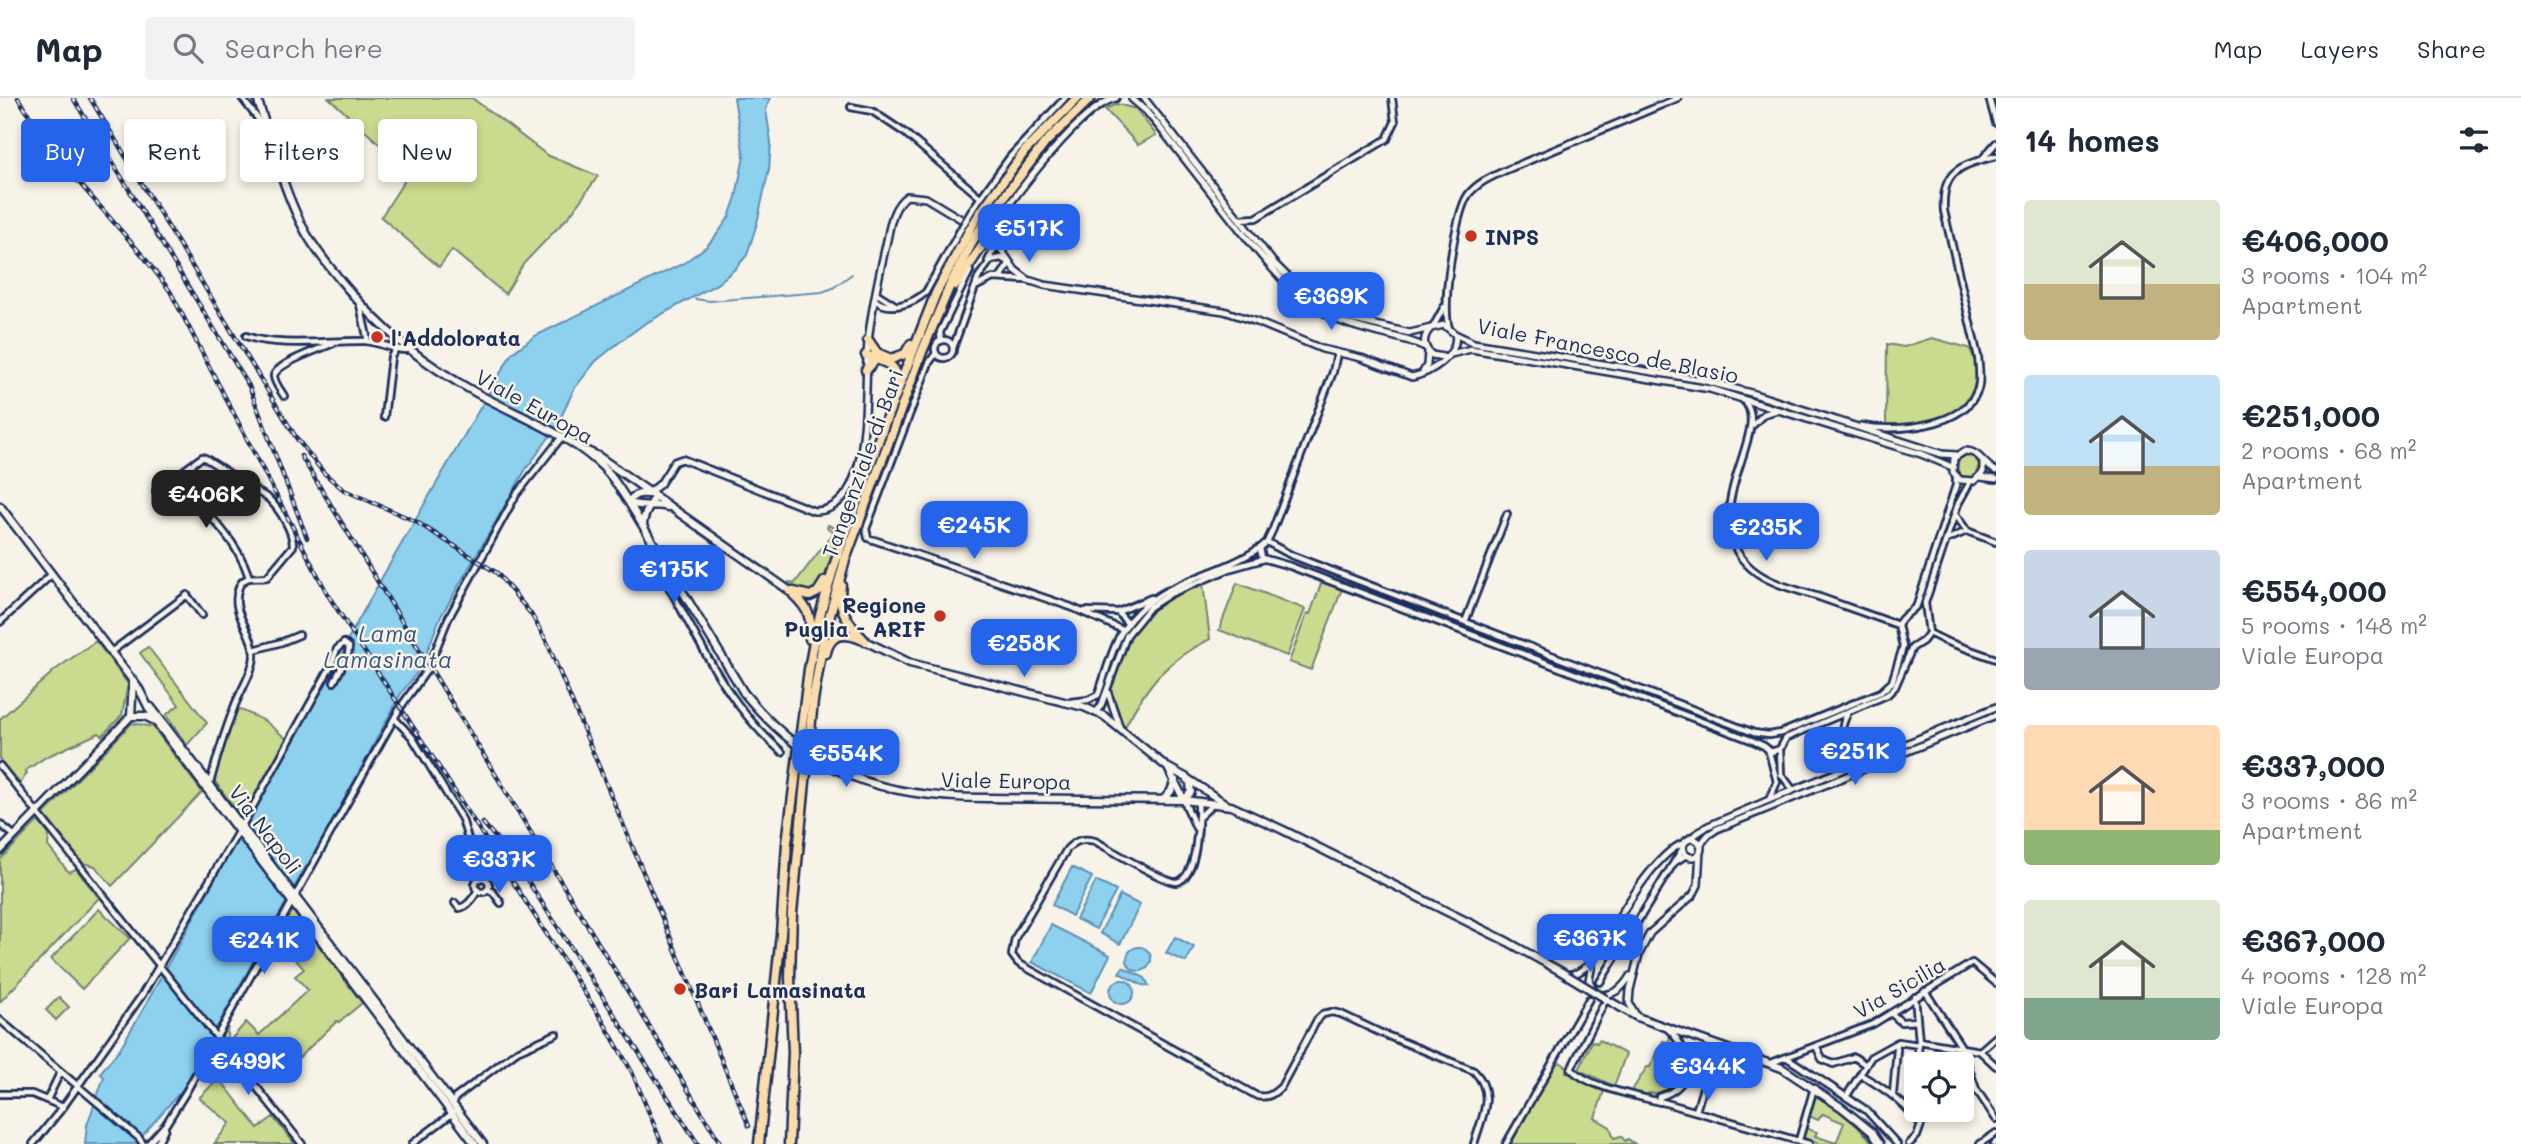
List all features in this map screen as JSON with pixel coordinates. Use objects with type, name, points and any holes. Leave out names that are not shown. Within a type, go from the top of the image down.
[{"type":"highway","name":"Tangenziale di Bari","points":[[759,1144],[781,934],[787,843],[826,591],[885,422],[936,293],[980,213],[1025,151],[1077,98]]},
{"type":"highway","name":"Tangenziale di Bari","points":[[980,213],[1091,98]]},
{"type":"highway","name":"Tangenziale di Bari","points":[[789,1144],[792,1111],[792,913],[813,668],[845,560],[969,231]]},
{"type":"highway","points":[[934,324],[942,316],[956,284],[984,243]]},
{"type":"highway","points":[[866,355],[900,357],[909,350],[915,335],[922,328]]},
{"type":"highway","points":[[868,340],[876,356],[894,367],[897,376],[885,422]]},
{"type":"highway","points":[[866,370],[876,356]]},
{"type":"highway","points":[[790,590],[805,596],[818,592],[841,532],[852,514]]},
{"type":"highway","points":[[845,560],[840,603],[849,624],[865,641]]},
{"type":"highway","points":[[790,590],[804,604],[812,620],[813,668]]},
{"type":"highway","points":[[813,668],[824,659],[829,643],[837,636],[848,634],[865,641]]},
{"type":"main road","name":"Viale Europa","points":[[257,98],[264,119]]},
{"type":"main road","name":"Viale Europa","points":[[287,182],[306,233],[326,263],[360,304],[407,349],[483,397],[580,448],[607,472],[629,503],[744,693],[788,739],[834,769],[893,790],[939,797],[1198,800],[1231,806],[1471,924],[1563,973],[1637,1017],[1771,1063],[1814,1088],[1872,1132],[1880,1144]]},
{"type":"main road","points":[[580,448],[598,456],[790,590]]},
{"type":"main road","points":[[654,495],[639,493],[630,499],[629,503],[672,509]]},
{"type":"main road","points":[[643,528],[643,517],[654,495]]},
{"type":"main road","name":"Via Napoli","points":[[0,506],[210,783],[240,829]]},
{"type":"main road","points":[[865,641],[910,663],[1096,712],[1167,767],[1231,806]]},
{"type":"main road","points":[[0,851],[131,716],[133,681]]},
{"type":"main road","name":"Via Napoli","points":[[147,703],[156,722],[483,1144]]},
{"type":"main road","points":[[131,716],[145,716],[156,722]]},
{"type":"main road","points":[[1167,767],[1184,800],[1191,792],[1190,781]]},
{"type":"main road","points":[[1164,799],[1171,791],[1175,778]]},
{"type":"main road","points":[[1190,781],[1198,800]]},
{"type":"main road","name":"Via Napoli","points":[[454,1109],[475,1144]]},
{"type":"street","points":[[242,98],[258,119]]},
{"type":"street","points":[[871,317],[885,306],[918,299],[926,292],[980,213],[981,198],[1017,148],[1065,98]]},
{"type":"street","points":[[941,341],[940,332],[949,311],[997,222],[1052,152],[1094,110],[1109,99],[1116,98]]},
{"type":"street","points":[[1132,98],[1297,294],[1338,320],[1364,330],[1414,342],[1437,357],[1449,355]]},
{"type":"street","points":[[1144,98],[1255,244]]},
{"type":"street","points":[[1238,219],[1256,218],[1387,139],[1395,122],[1392,98]]},
{"type":"street","points":[[1449,328],[1445,303],[1462,207],[1469,194],[1480,183],[1504,171],[1678,98]]},
{"type":"street","points":[[1989,98],[1996,123]]},
{"type":"street","points":[[851,107],[873,111],[905,133],[981,198]]},
{"type":"street","points":[[1981,160],[1996,143]]},
{"type":"street","points":[[1842,422],[1877,429],[1905,427],[1948,419],[1972,400],[1979,380],[1978,357],[1942,197],[1953,173],[1969,163],[1996,156]]},
{"type":"street","points":[[654,495],[674,461],[682,459],[814,511],[833,508],[847,494],[862,448],[866,355],[875,296],[893,214],[900,201],[907,196],[926,198],[997,243],[1010,263],[1027,280]]},
{"type":"street","points":[[936,353],[946,358],[951,355],[975,287],[997,243]]},
{"type":"street","points":[[986,265],[996,258],[1010,263]]},
{"type":"street","points":[[1000,278],[1010,263]]},
{"type":"street","points":[[975,287],[993,278],[1027,280],[1044,285],[1224,311],[1322,349],[1361,358],[1412,377],[1420,375],[1449,355],[1456,345],[1455,334],[1444,326],[1410,333],[1354,320],[1323,305],[1271,264]]},
{"type":"street","points":[[875,296],[895,305]]},
{"type":"street","points":[[875,296],[885,306]]},
{"type":"street","points":[[1420,375],[1427,365],[1425,337],[1445,303]]},
{"type":"street","points":[[360,304],[368,341]]},
{"type":"street","name":"Viale Francesco de Blasio","points":[[1455,334],[1474,342],[1702,380],[1942,454],[1957,455]]},
{"type":"street","points":[[246,335],[289,341],[368,341],[395,350],[407,349]]},
{"type":"street","points":[[957,335],[948,341],[941,341],[935,347],[936,353],[929,363],[866,529],[868,538],[1092,613],[1118,612],[1241,559],[1267,542],[1333,372],[1337,353]]},
{"type":"street","points":[[948,341],[953,348]]},
{"type":"street","points":[[284,396],[274,379],[274,373],[304,354],[338,342]]},
{"type":"street","name":"Viale Francesco de Blasio","points":[[1449,355],[1471,349],[1678,382],[1735,395],[1921,454],[1952,467]]},
{"type":"street","points":[[384,417],[391,357],[395,350]]},
{"type":"street","points":[[1735,395],[1750,408],[1752,425],[1728,506],[1729,528],[1739,554],[1752,569],[1772,581],[1898,625]]},
{"type":"street","points":[[1752,425],[1764,414],[1783,410]]},
{"type":"street","points":[[0,1020],[139,1138],[157,1144],[412,689],[429,667],[444,627],[516,495],[559,437]]},
{"type":"street","points":[[1764,746],[1765,738],[1881,692],[1892,682],[1904,643],[1898,625],[1917,605],[1952,498],[1956,477],[1952,467],[1957,455],[1970,450],[1996,471]]},
{"type":"street","points":[[156,491],[202,457],[276,505],[292,535],[293,546],[267,577],[249,577],[241,582],[238,589],[236,608],[254,650],[254,660],[235,705],[210,783]]},
{"type":"street","points":[[1980,477],[1983,462]]},
{"type":"street","points":[[1956,477],[1970,482]]},
{"type":"street","points":[[1929,634],[1925,603],[1964,489],[1980,477],[1996,479]]},
{"type":"street","points":[[172,479],[234,543],[249,577]]},
{"type":"street","points":[[1954,513],[1967,531],[1996,542]]},
{"type":"street","points":[[1465,622],[1507,514]]},
{"type":"street","points":[[1945,542],[1967,531]]},
{"type":"street","points":[[1267,542],[1276,548],[1737,727],[1780,738],[1781,774],[1794,790]]},
{"type":"street","points":[[1260,548],[1260,556],[1764,746],[1769,751],[1777,782],[1769,800]]},
{"type":"street","points":[[1096,712],[1101,706],[1126,635],[1150,607],[1170,594],[1232,568],[1275,556],[1276,548]]},
{"type":"street","points":[[664,562],[662,571],[667,585],[726,689],[760,733],[782,752]]},
{"type":"street","points":[[0,622],[52,574]]},
{"type":"street","points":[[111,652],[187,595],[202,615]]},
{"type":"street","points":[[1096,712],[1095,704],[1118,640],[1123,630],[1152,598]]},
{"type":"street","points":[[1071,607],[1123,630]]},
{"type":"street","points":[[1118,612],[1128,624]]},
{"type":"street","points":[[1911,612],[1920,613],[1927,619]]},
{"type":"street","points":[[1107,623],[1118,640]]},
{"type":"street","points":[[1769,751],[1774,752],[1786,738],[1880,699],[1891,691],[1898,681],[1908,653],[1929,634]]},
{"type":"street","points":[[1929,634],[1996,659]]},
{"type":"street","points":[[254,650],[299,635]]},
{"type":"street","points":[[1902,639],[1909,643],[1918,643]]},
{"type":"street","points":[[33,1144],[79,1088],[161,968],[325,678],[337,649],[344,643],[349,647],[348,655],[334,682]]},
{"type":"street","points":[[1107,690],[1121,729]]},
{"type":"street","points":[[1066,702],[1088,700],[1098,695]]},
{"type":"street","points":[[1600,996],[1589,980],[1589,972],[1655,866],[1675,848],[1685,847],[1708,826],[1996,707]]},
{"type":"street","points":[[1848,712],[1842,726],[1842,741],[1851,754],[1867,760]]},
{"type":"street","points":[[1685,847],[1696,855],[1707,835],[1717,829],[1996,715]]},
{"type":"street","points":[[395,719],[412,737],[462,819],[480,879]]},
{"type":"street","points":[[0,766],[302,1144]]},
{"type":"street","points":[[1184,800],[1196,829]]},
{"type":"street","points":[[1189,813],[1198,800]]},
{"type":"street","points":[[1198,800],[1197,847],[1194,858],[1184,877],[1174,882],[1095,841],[1084,839],[1074,842],[1067,849],[1015,939],[1012,955],[1018,963],[1247,1090],[1265,1097],[1281,1087],[1322,1014],[1342,1014],[1474,1071],[1484,1082],[1487,1097],[1474,1144]]},
{"type":"street","points":[[1198,819],[1215,803]]},
{"type":"street","points":[[0,824],[15,836]]},
{"type":"street","points":[[1600,982],[1674,862],[1693,839],[1700,848],[1698,885],[1693,895],[1650,933],[1621,989],[1600,996]]},
{"type":"street","points":[[480,879],[488,881],[488,889]]},
{"type":"street","points":[[455,903],[459,908],[464,907],[474,898],[478,890],[476,884],[480,879]]},
{"type":"street","points":[[478,890],[488,889]]},
{"type":"street","points":[[488,889],[501,903]]},
{"type":"street","points":[[1563,973],[1583,970],[1601,949]]},
{"type":"street","name":"Via Sicilia","points":[[1771,1063],[1873,1024],[1972,963],[1996,983]]},
{"type":"street","points":[[1634,967],[1629,1003],[1637,1017]]},
{"type":"street","points":[[1924,991],[1963,1052]]},
{"type":"street","points":[[1600,996],[1571,1069],[1576,1074],[1608,1087],[1809,1144]]},
{"type":"street","points":[[1915,997],[1918,1052]]},
{"type":"street","points":[[1506,1144],[1589,999]]},
{"type":"street","points":[[1892,1014],[1901,1022],[1917,1021]]},
{"type":"street","points":[[1662,1102],[1659,1097],[1678,1087],[1687,1064],[1682,1043],[1668,1028]]},
{"type":"street","points":[[412,1144],[454,1109],[455,1098],[517,1051],[556,1034]]},
{"type":"street","points":[[1980,1051],[1996,1037]]},
{"type":"street","points":[[1846,1097],[1871,1058],[1901,1041],[1980,1051],[1996,1066]]},
{"type":"street","points":[[1892,1095],[1896,1043]]},
{"type":"street","points":[[1696,1111],[1716,1044]]},
{"type":"street","points":[[1816,1046],[1822,1059],[1833,1064],[1854,1057],[1866,1065]]},
{"type":"street","points":[[1786,1057],[1866,1110],[1897,1144]]},
{"type":"street","points":[[47,1100],[60,1073]]},
{"type":"street","points":[[1861,1075],[1904,1105]]},
{"type":"street","points":[[1974,1083],[1996,1119]]},
{"type":"street","points":[[1799,1140],[1814,1088]]},
{"type":"street","points":[[0,1094],[32,1094],[63,1107]]},
{"type":"street","points":[[1909,1144],[1917,1136],[1922,1125],[1920,1122]]},
{"type":"street","points":[[148,1142],[166,1124]]},
{"type":"street","points":[[1980,1144],[1996,1133]]},
{"type":"green space","points":[[329,98],[472,98],[547,155],[598,176],[570,215],[524,263],[505,294],[452,250],[439,267],[381,217],[404,182],[477,182],[477,119],[378,119],[378,143],[364,130],[364,119],[352,119]]},
{"type":"green space","points":[[1117,104],[1136,109],[1156,135],[1138,145],[1105,109]]},
{"type":"green space","points":[[1932,338],[1969,348],[1976,367],[1971,394],[1958,408],[1945,416],[1889,426],[1886,422],[1887,344],[1904,347]]},
{"type":"green space","points":[[1967,455],[1975,458],[1979,465],[1975,475],[1968,478],[1960,475],[1956,466],[1960,458]]},
{"type":"green space","points":[[828,525],[840,530],[822,584],[809,594],[795,590],[788,585],[789,582],[794,584],[834,532],[827,528]]},
{"type":"green space","points":[[1322,581],[1342,589],[1311,670],[1289,662]]},
{"type":"green space","points":[[1203,583],[1210,639],[1181,656],[1160,675],[1150,686],[1125,727],[1115,711],[1110,692],[1114,674],[1128,640],[1146,614],[1173,596]]},
{"type":"green space","points":[[1237,583],[1305,609],[1287,656],[1219,630]]},
{"type":"green space","points":[[96,641],[128,684],[122,715],[102,736],[99,733],[46,757],[25,771],[27,773],[20,784],[0,760],[0,719],[55,670]]},
{"type":"green space","points":[[148,647],[207,723],[187,745],[166,715],[179,705],[140,653]]},
{"type":"green space","points":[[237,708],[265,721],[288,740],[244,820],[213,779]]},
{"type":"green space","points":[[132,723],[153,727],[202,792],[112,886],[95,866],[83,863],[44,814]]},
{"type":"green space","points":[[38,821],[49,835],[48,846],[66,869],[69,872],[76,869],[99,898],[0,1002],[0,860]]},
{"type":"green space","points":[[290,908],[362,1003],[337,1021],[285,1071],[257,1040],[239,1058],[220,1035]],"holes":[[[276,938],[304,969],[295,976],[308,990],[259,1035],[246,1022],[229,1042],[228,1023]]]},
{"type":"green space","points":[[99,909],[130,938],[82,989],[51,959]]},
{"type":"green space","points":[[59,997],[69,1007],[56,1020],[46,1010]]},
{"type":"green space","points":[[1670,1038],[1682,1055],[1681,1073],[1676,1082],[1669,1088],[1647,1095],[1631,1092],[1647,1067],[1650,1067],[1663,1041],[1668,1042]]},
{"type":"green space","points":[[1599,1040],[1626,1054],[1614,1086],[1579,1070],[1592,1041],[1597,1043]]},
{"type":"green space","points":[[1558,1061],[1566,1066],[1566,1072],[1604,1091],[1595,1118],[1610,1127],[1614,1138],[1621,1136],[1625,1141],[1628,1139],[1635,1144],[1510,1144]]},
{"type":"green space","points":[[219,1078],[258,1128],[273,1117],[295,1144],[214,1144],[230,1123],[199,1098]]},
{"type":"green space","points":[[1815,1095],[1852,1120],[1874,1144],[1819,1144],[1802,1137],[1805,1128],[1817,1132],[1815,1136],[1836,1143],[1844,1123],[1823,1114],[1818,1120],[1809,1116]]},
{"type":"water","name":"Lama Lamasinata","points":[[734,98],[770,98],[766,110],[771,142],[769,169],[747,255],[717,284],[644,324],[621,341],[596,361],[574,389],[556,428],[526,469],[440,618],[421,667],[400,695],[309,866],[305,868],[182,1090],[135,1144],[85,1144],[87,1125],[104,1077],[100,1073],[119,1050],[141,1013],[384,574],[512,353],[535,336],[684,263],[707,246],[729,217],[744,156]]},
{"type":"water","points":[[1072,867],[1092,877],[1072,916],[1052,905]]},
{"type":"water","points":[[1096,881],[1116,891],[1096,929],[1076,919]]},
{"type":"water","points":[[1120,895],[1140,905],[1120,944],[1100,933]]},
{"type":"water","points":[[1051,925],[1110,955],[1091,993],[1032,962]]},
{"type":"water","points":[[1175,937],[1194,947],[1186,962],[1166,953]]},
{"type":"water","points":[[1139,947],[1147,951],[1151,959],[1147,967],[1139,971],[1131,967],[1127,959],[1131,951]]},
{"type":"water","points":[[1123,967],[1145,978],[1149,986],[1119,973]]},
{"type":"water","points":[[1122,980],[1130,984],[1134,992],[1130,1000],[1122,1004],[1114,1000],[1110,992],[1114,984]]},
{"type":"waterway","points":[[695,299],[710,301],[822,292],[833,288],[852,274]]},
{"type":"tunnel","points":[[1589,999],[1600,982]]},
{"type":"railway","points":[[18,98],[55,155],[170,291],[328,595],[604,1023],[632,1072],[662,1144]]},
{"type":"railway","points":[[73,98],[249,386],[307,538]]},
{"type":"railway","points":[[90,98],[297,439],[324,473],[344,490],[415,521],[497,573],[531,614],[547,642],[749,1126]]},
{"type":"railway","points":[[301,456],[721,1144]]},
{"type":"railway","points":[[483,823],[513,858],[698,1144]]},
{"type":"place","name":"INPS","points":[[1471,236]]},
{"type":"place","name":"l'Addolorata","points":[[377,337]]},
{"type":"place","name":"Regione Puglia - ARIF","points":[[940,616]]},
{"type":"place","name":"Bari Lamasinata","points":[[680,989]]}]
